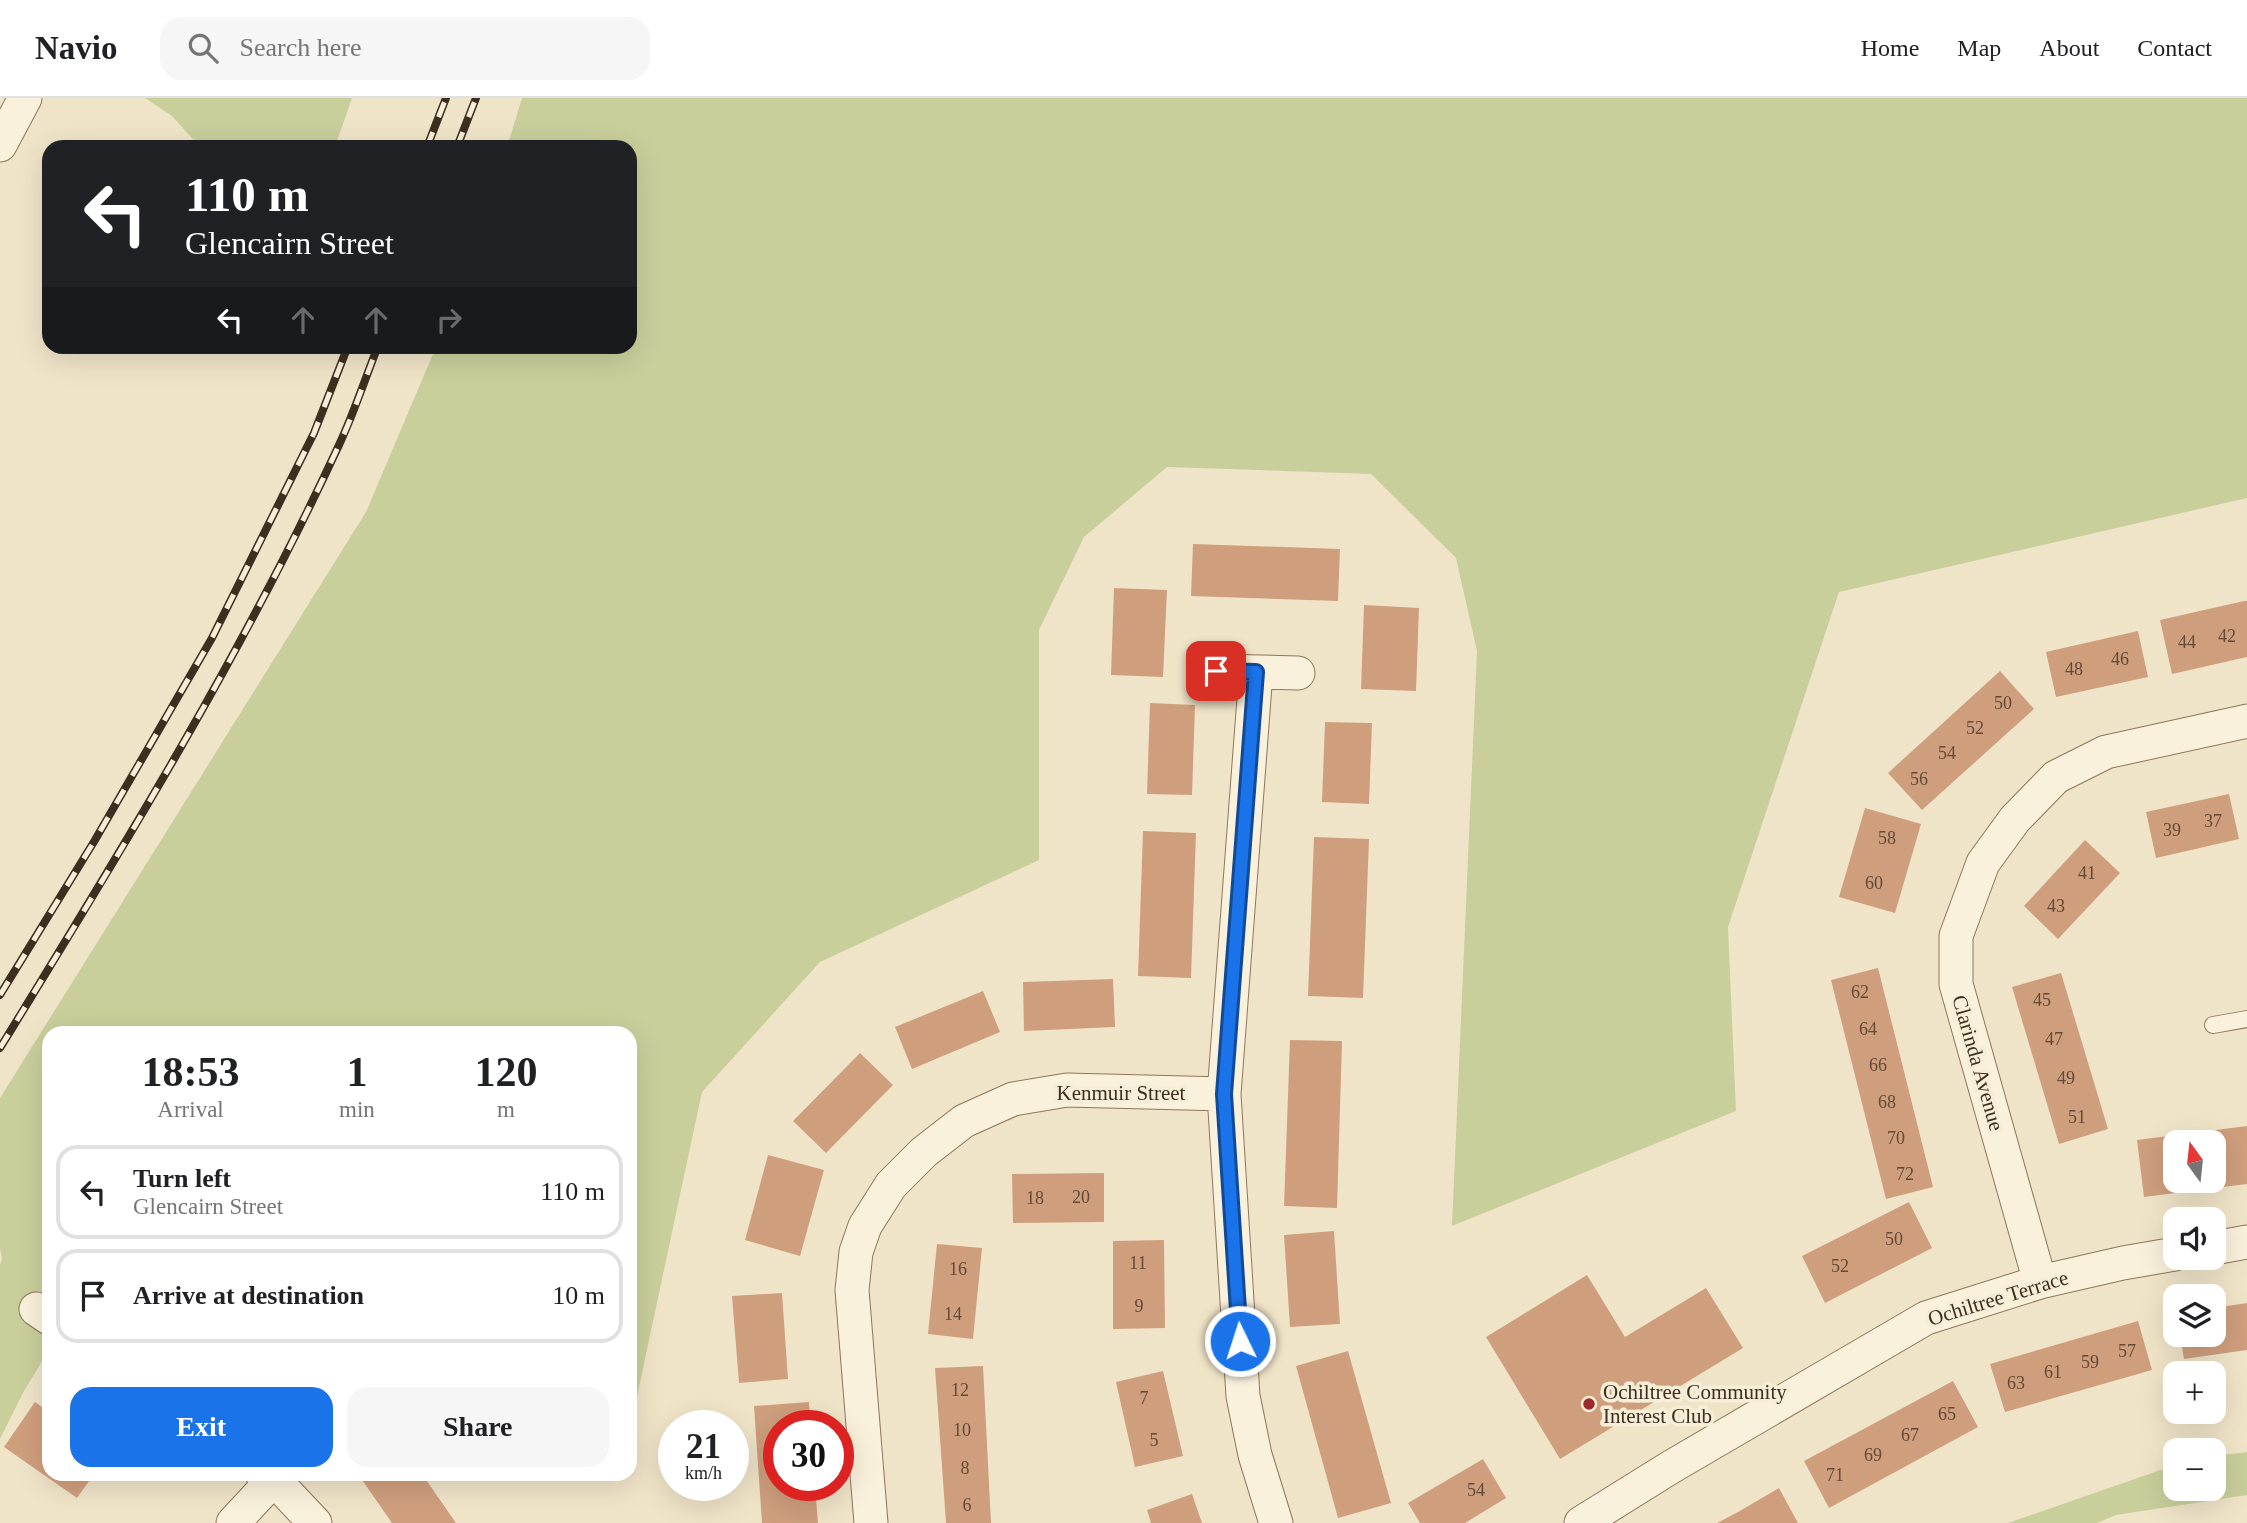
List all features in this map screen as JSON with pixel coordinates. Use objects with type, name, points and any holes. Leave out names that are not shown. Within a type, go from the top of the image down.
[{"type":"street","points":[[0,145],[25,98]]},
{"type":"street","points":[[1216,671],[1298,673]]},
{"type":"street","points":[[1256,672],[1224,1094],[1243,1396],[1255,1455],[1276,1523]]},
{"type":"street","name":"Clarinda Avenue","points":[[2040,1282],[1956,984],[1956,936],[1983,863],[2015,819],[2056,777],[2106,752],[2247,721]]},
{"type":"street","name":"Kenmuir Street","points":[[871,1523],[852,1290],[856,1252],[865,1226],[891,1185],[924,1152],[964,1121],[1013,1099],[1067,1090],[1224,1094]]},
{"type":"street","points":[[2226,1246],[2247,1242]]},
{"type":"street","name":"Ochiltree Terrace","points":[[1581,1523],[1671,1467],[1926,1318],[2040,1282],[2163,1256]]},
{"type":"street","points":[[233,1523],[264,1481]]},
{"type":"street","points":[[272,1481],[315,1523]]},
{"type":"lane","points":[[2213,1025],[2247,1019]]},
{"type":"green space","points":[[145,98],[352,98],[337,140],[194,140],[172,116]]},
{"type":"green space","points":[[522,98],[2247,98],[2247,498],[1839,592],[1728,927],[1736,1111],[1452,1226],[1477,651],[1456,558],[1371,474],[1167,467],[1084,537],[1039,630],[1039,860],[820,962],[702,1092],[637,1396],[637,1026],[45,1026],[366,512],[433,354],[637,354],[637,140],[509,140]]},
{"type":"green space","points":[[42,1031],[42,1361],[0,1439],[2,1259],[0,1098]]},
{"type":"green space","points":[[2247,1452],[2247,1495],[2226,1498],[2226,1455]]},
{"type":"green space","points":[[2163,1469],[2163,1501],[2208,1501],[2116,1515],[2097,1523],[2008,1523]]},
{"type":"building","points":[[1193,544],[1340,549],[1338,601],[1191,596]]},
{"type":"building","points":[[1114,588],[1167,590],[1163,677],[1111,675]]},
{"type":"building","points":[[2247,601],[2247,657],[2172,674],[2160,620]]},
{"type":"building","points":[[1364,605],[1419,608],[1416,691],[1361,689]]},
{"type":"building","points":[[2138,631],[2148,677],[2056,697],[2046,652]]},
{"type":"building","points":[[2000,671],[2034,709],[1922,810],[1888,773]]},
{"type":"building","points":[[1150,703],[1195,705],[1192,795],[1147,794]]},
{"type":"building","points":[[1325,722],[1372,723],[1369,804],[1322,802]]},
{"type":"building","points":[[2229,794],[2239,839],[2156,858],[2146,812]]},
{"type":"building","points":[[1865,808],[1921,824],[1895,913],[1839,897]]},
{"type":"building","points":[[1143,831],[1196,833],[1191,978],[1138,976]]},
{"type":"building","points":[[1314,837],[1369,839],[1363,998],[1308,996]]},
{"type":"building","points":[[2085,840],[2120,873],[2058,939],[2024,906]]},
{"type":"building","points":[[1878,968],[1933,1187],[1886,1199],[1831,980]]},
{"type":"building","points":[[2061,973],[2108,1129],[2059,1144],[2012,987]]},
{"type":"building","points":[[1113,979],[1115,1027],[1024,1031],[1023,982]]},
{"type":"building","points":[[983,991],[1000,1032],[912,1069],[895,1027]]},
{"type":"building","points":[[1290,1040],[1342,1041],[1337,1208],[1284,1206]]},
{"type":"building","points":[[860,1053],[893,1085],[826,1153],[793,1121]]},
{"type":"building","points":[[2247,1126],[2247,1184],[2226,1187],[2226,1130],[2216,1130]]},
{"type":"building","points":[[2163,1137],[2163,1194],[2168,1194],[2144,1197],[2137,1140]]},
{"type":"building","points":[[768,1155],[824,1170],[800,1256],[745,1240]]},
{"type":"building","points":[[1104,1173],[1104,1222],[1013,1223],[1012,1174]]},
{"type":"building","points":[[1909,1202],[1932,1248],[1825,1303],[1802,1256]]},
{"type":"building","points":[[1334,1231],[1340,1324],[1290,1327],[1284,1235]]},
{"type":"building","points":[[1164,1240],[1165,1328],[1113,1329],[1113,1241]]},
{"type":"building","points":[[937,1244],[982,1248],[973,1339],[928,1334]]},
{"type":"building","name":"Ochiltree Community Interest Club","points":[[1587,1275],[1625,1337],[1706,1288],[1743,1348],[1560,1459],[1486,1337]]},
{"type":"building","points":[[782,1293],[788,1379],[739,1383],[732,1296]]},
{"type":"building","points":[[2247,1303],[2247,1350],[2184,1359],[2182,1347],[2226,1347],[2226,1306]]},
{"type":"building","points":[[2138,1321],[2152,1370],[2005,1412],[1990,1364]]},
{"type":"building","points":[[1348,1351],[1391,1503],[1338,1518],[1296,1366]]},
{"type":"building","points":[[983,1366],[991,1523],[946,1523],[935,1368]]},
{"type":"building","points":[[1163,1371],[1183,1456],[1135,1467],[1116,1382]]},
{"type":"building","points":[[1953,1381],[1978,1427],[1829,1508],[1804,1461]]},
{"type":"building","points":[[35,1402],[42,1407],[42,1474],[4,1447]]},
{"type":"building","points":[[809,1402],[810,1410],[763,1410],[763,1501],[816,1501],[818,1523],[762,1523],[754,1406]]},
{"type":"building","points":[[1483,1459],[1506,1498],[1465,1523],[1420,1523],[1408,1503]]},
{"type":"building","points":[[53,1481],[89,1481],[77,1498]]},
{"type":"building","points":[[363,1481],[427,1481],[456,1523],[392,1523]]},
{"type":"building","points":[[1779,1488],[1798,1523],[1717,1523],[1738,1512]]},
{"type":"building","points":[[1192,1494],[1202,1523],[1151,1523],[1147,1510]]},
{"type":"railway","points":[[430,140],[446,98]]},
{"type":"railway","points":[[460,140],[476,98]]},
{"type":"railway","points":[[0,995],[95,840],[212,638],[314,433],[345,354]]},
{"type":"railway","points":[[0,1048],[135,826],[221,676],[302,523],[355,408],[375,354]]},
{"type":"place","name":"Ochiltree Community Interest Club","points":[[1589,1404]]},
{"type":"route","points":[[1216,671],[1256,672],[1224,1094],[1240,1341]]}]
